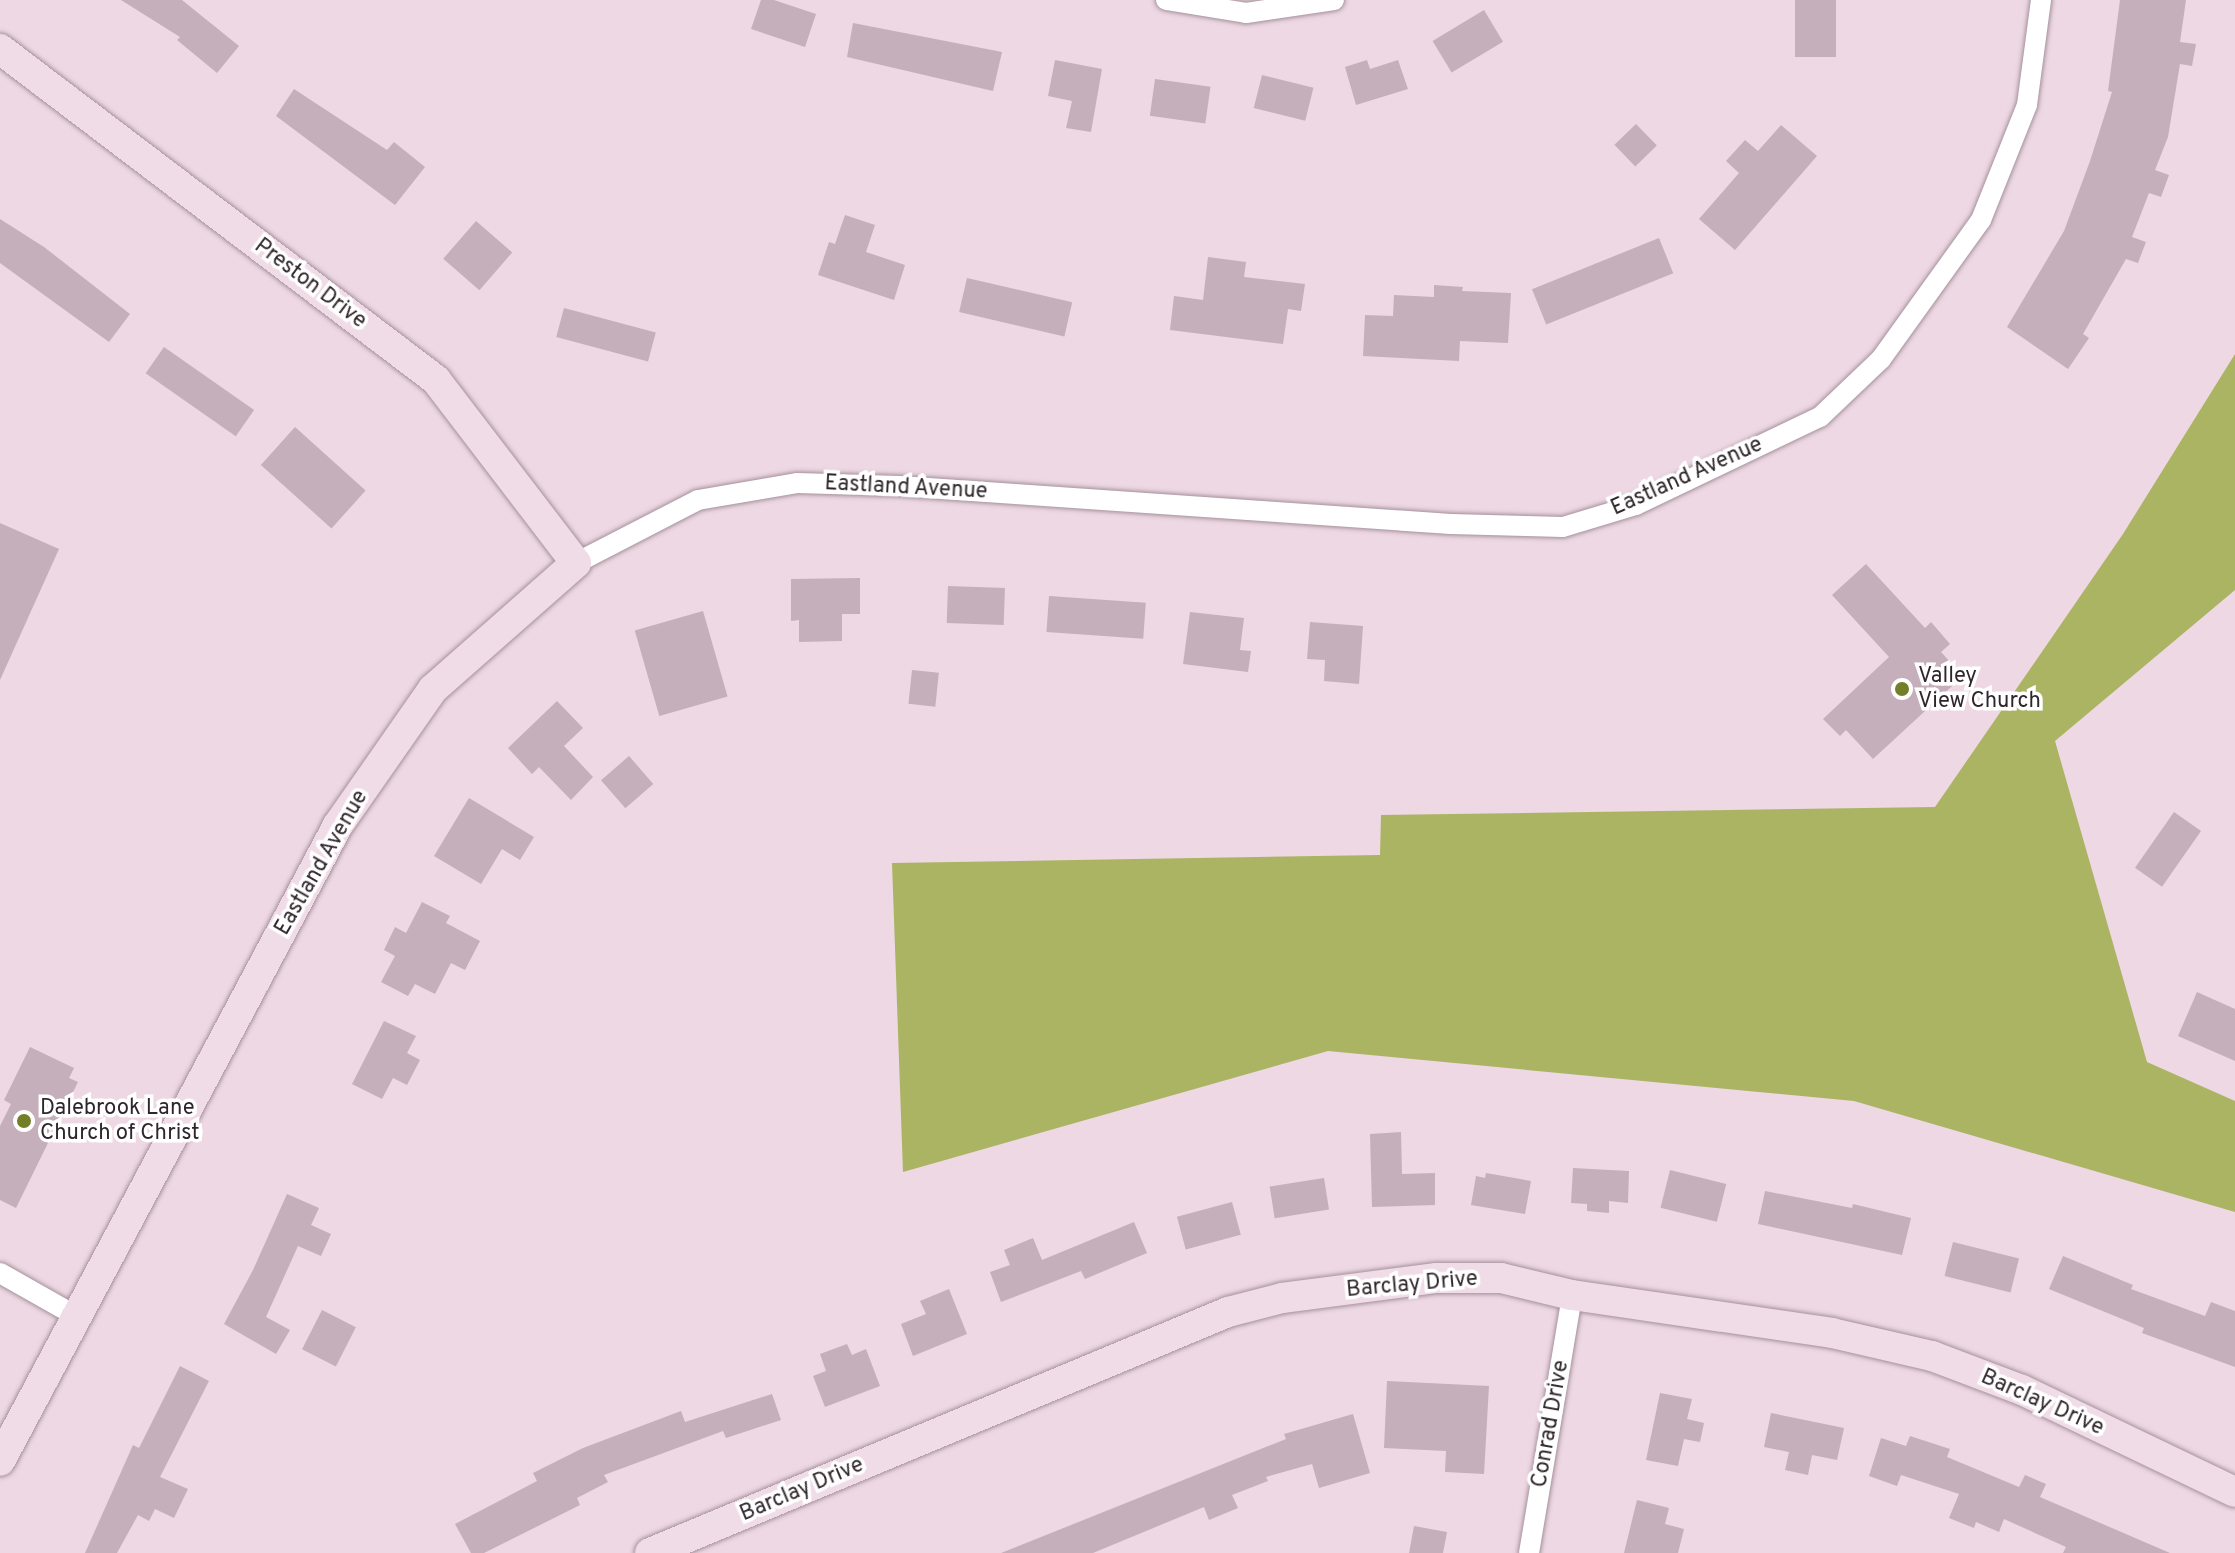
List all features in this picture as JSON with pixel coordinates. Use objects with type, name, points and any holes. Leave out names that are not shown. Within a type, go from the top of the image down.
[{"type":"street","points":[[1166,0],[1246,13],[1334,0]]},
{"type":"street","name":"Eastland Avenue","points":[[0,1461],[338,825],[433,689],[576,563],[698,500],[797,483],[899,486],[1451,524],[1563,527],[1636,505],[1820,417],[1881,359],[1981,220],[2027,105],[2041,0]]},
{"type":"street","name":"Preston Drive","points":[[0,49],[436,380],[576,563]]},
{"type":"street","points":[[0,1273],[76,1316]]},
{"type":"street","name":"Barclay Drive","points":[[650,1553],[1228,1312],[1282,1298],[1437,1278],[1501,1278],[1572,1295],[1832,1333],[1932,1356],[2022,1390],[2235,1492]]},
{"type":"street","name":"Conrad Drive","points":[[1529,1553],[1572,1295]]},
{"type":"green space","points":[[2235,354],[2235,590],[2055,741],[2147,1062],[2235,1101],[2235,1212],[1854,1101],[1328,1051],[903,1172],[892,863],[1380,855],[1381,815],[1935,807],[2123,534]]},
{"type":"building","points":[[121,0],[182,0],[239,46],[217,73],[177,40],[180,37]]},
{"type":"building","points":[[761,0],[774,0],[816,14],[805,47],[751,29]]},
{"type":"building","points":[[1795,0],[1836,0],[1836,57],[1795,57]]},
{"type":"building","points":[[2120,0],[2186,0],[2180,42],[2196,44],[2192,66],[2180,64],[2168,137],[2155,170],[2169,175],[2161,197],[2149,193],[2132,237],[2146,242],[2138,263],[2126,259],[2083,334],[2089,338],[2068,369],[2007,327],[2064,231],[2090,161],[2112,92],[2108,91]]},
{"type":"building","points":[[1484,10],[1503,42],[1452,73],[1433,41]]},
{"type":"building","points":[[853,23],[1002,52],[993,91],[847,57]]},
{"type":"building","points":[[1055,60],[1102,69],[1091,132],[1066,128],[1072,101],[1048,96]]},
{"type":"building","points":[[1367,60],[1370,69],[1398,60],[1408,89],[1356,105],[1345,67]]},
{"type":"building","points":[[1262,75],[1313,88],[1305,121],[1254,108]]},
{"type":"building","points":[[1155,79],[1210,87],[1205,123],[1150,116]]},
{"type":"building","points":[[294,89],[387,150],[394,142],[425,167],[395,205],[276,116]]},
{"type":"building","points":[[1636,124],[1657,146],[1635,166],[1614,145]]},
{"type":"building","points":[[1781,125],[1817,156],[1735,250],[1699,219],[1739,173],[1726,161],[1745,140],[1758,151]]},
{"type":"building","points":[[845,215],[875,225],[866,252],[905,265],[894,300],[818,275],[829,242],[835,244]]},
{"type":"building","points":[[0,219],[44,247],[130,314],[109,342],[0,263]]},
{"type":"building","points":[[476,221],[512,252],[479,290],[443,259]]},
{"type":"building","points":[[1659,238],[1673,273],[1546,325],[1532,289]]},
{"type":"building","points":[[1208,257],[1246,262],[1244,277],[1305,284],[1301,311],[1288,309],[1283,344],[1170,330],[1174,296],[1203,300]]},
{"type":"building","points":[[967,278],[1072,302],[1064,336],[959,312]]},
{"type":"building","points":[[1434,285],[1463,287],[1462,291],[1511,293],[1508,343],[1460,341],[1459,361],[1363,356],[1365,315],[1393,316],[1394,295],[1434,297]]},
{"type":"building","points":[[564,308],[656,333],[648,362],[556,337]]},
{"type":"building","points":[[164,347],[254,410],[236,436],[146,373]]},
{"type":"building","points":[[295,427],[366,491],[331,528],[261,465]]},
{"type":"building","points":[[0,523],[59,549],[0,680]]},
{"type":"building","points":[[1866,564],[1925,628],[1931,622],[1950,644],[1941,652],[1963,676],[1873,759],[1846,730],[1840,736],[1823,719],[1889,657],[1832,595]]},
{"type":"building","points":[[860,578],[860,614],[842,614],[842,641],[799,642],[799,620],[791,621],[791,579]]},
{"type":"building","points":[[948,586],[1005,588],[1004,625],[947,623]]},
{"type":"building","points":[[1049,596],[1146,603],[1143,639],[1046,632]]},
{"type":"building","points":[[703,611],[728,697],[659,716],[635,631]]},
{"type":"building","points":[[1190,612],[1244,618],[1240,650],[1251,651],[1248,672],[1183,664]]},
{"type":"building","points":[[1310,622],[1363,626],[1359,684],[1324,681],[1325,660],[1307,659]]},
{"type":"building","points":[[912,670],[939,673],[935,707],[908,704]]},
{"type":"building","points":[[557,701],[583,728],[564,746],[593,777],[571,800],[539,767],[532,774],[508,748]]},
{"type":"building","points":[[629,756],[653,784],[625,808],[601,780]]},
{"type":"building","points":[[469,798],[534,837],[520,860],[502,849],[481,884],[434,856]]},
{"type":"building","points":[[2174,812],[2201,831],[2162,887],[2135,868]]},
{"type":"building","points":[[422,902],[450,916],[446,923],[480,941],[465,970],[451,963],[435,994],[415,984],[408,996],[381,982],[395,956],[384,950],[395,927],[406,933]]},
{"type":"building","points":[[2197,992],[2235,1009],[2235,1061],[2178,1036]]},
{"type":"building","points":[[384,1021],[416,1036],[407,1053],[420,1060],[407,1085],[393,1078],[382,1099],[352,1084]]},
{"type":"building","points":[[30,1047],[74,1068],[69,1078],[78,1082],[16,1208],[0,1200],[0,1126],[11,1104],[4,1100]]},
{"type":"building","points":[[1401,1132],[1402,1174],[1435,1173],[1435,1205],[1372,1207],[1370,1134]]},
{"type":"building","points":[[1573,1168],[1629,1171],[1628,1203],[1609,1201],[1609,1213],[1587,1211],[1587,1204],[1571,1203]]},
{"type":"building","points":[[1670,1170],[1726,1184],[1717,1222],[1661,1208]]},
{"type":"building","points":[[1486,1173],[1531,1181],[1525,1214],[1471,1205],[1476,1176],[1485,1178]]},
{"type":"building","points":[[1324,1178],[1329,1210],[1275,1218],[1270,1187]]},
{"type":"building","points":[[1765,1191],[1852,1208],[1853,1204],[1911,1218],[1902,1255],[1758,1224]]},
{"type":"building","points":[[287,1194],[319,1208],[311,1225],[331,1234],[321,1256],[298,1246],[266,1317],[290,1330],[276,1354],[224,1324],[253,1270]]},
{"type":"building","points":[[1232,1202],[1241,1235],[1186,1250],[1177,1217]]},
{"type":"building","points":[[1134,1222],[1147,1253],[1085,1279],[1081,1271],[1001,1302],[990,1272],[1010,1265],[1004,1250],[1033,1238],[1042,1260]]},
{"type":"building","points":[[1953,1242],[2019,1258],[2011,1292],[1945,1276]]},
{"type":"building","points":[[2063,1256],[2133,1285],[2131,1289],[2205,1316],[2211,1302],[2235,1311],[2235,1367],[2142,1333],[2144,1328],[2049,1289]]},
{"type":"building","points":[[949,1289],[967,1334],[913,1356],[901,1324],[926,1314],[920,1301]]},
{"type":"building","points":[[322,1310],[356,1327],[336,1366],[302,1349]]},
{"type":"building","points":[[847,1344],[852,1355],[866,1349],[880,1386],[825,1407],[813,1376],[826,1371],[820,1354]]},
{"type":"building","points":[[180,1366],[209,1381],[160,1477],[188,1489],[174,1518],[155,1509],[149,1521],[138,1515],[117,1553],[85,1553],[133,1445],[139,1448]]},
{"type":"building","points":[[1387,1381],[1489,1386],[1484,1474],[1445,1472],[1446,1451],[1384,1448]]},
{"type":"building","points":[[1660,1393],[1692,1399],[1687,1419],[1704,1423],[1700,1442],[1684,1439],[1678,1466],[1646,1460]]},
{"type":"building","points":[[772,1394],[781,1420],[726,1438],[723,1431],[604,1475],[608,1482],[577,1498],[580,1505],[484,1553],[471,1553],[455,1524],[537,1481],[533,1473],[583,1448],[681,1411],[685,1422]]},
{"type":"building","points":[[1771,1413],[1844,1428],[1837,1460],[1812,1455],[1808,1475],[1785,1470],[1789,1452],[1764,1447]]},
{"type":"building","points":[[1353,1414],[1370,1473],[1319,1488],[1312,1464],[1266,1477],[1268,1481],[1232,1495],[1238,1508],[1209,1520],[1204,1507],[1093,1553],[1001,1553],[1286,1439],[1284,1434]]},
{"type":"building","points":[[1910,1436],[1950,1449],[1947,1457],[2019,1487],[2025,1475],[2046,1484],[2040,1497],[2170,1553],[2063,1553],[2066,1547],[2004,1519],[1999,1532],[1976,1522],[1974,1528],[1949,1518],[1959,1494],[1901,1475],[1897,1486],[1869,1476],[1881,1438],[1906,1446]]},
{"type":"building","points":[[1637,1500],[1669,1508],[1665,1524],[1684,1529],[1678,1553],[1624,1553]]},
{"type":"building","points":[[1414,1526],[1447,1532],[1443,1553],[1409,1553]]},
{"type":"place","name":"Valley View Church","points":[[1902,689]]},
{"type":"place","name":"Dalebrook Lane Church of Christ","points":[[24,1121]]}]
